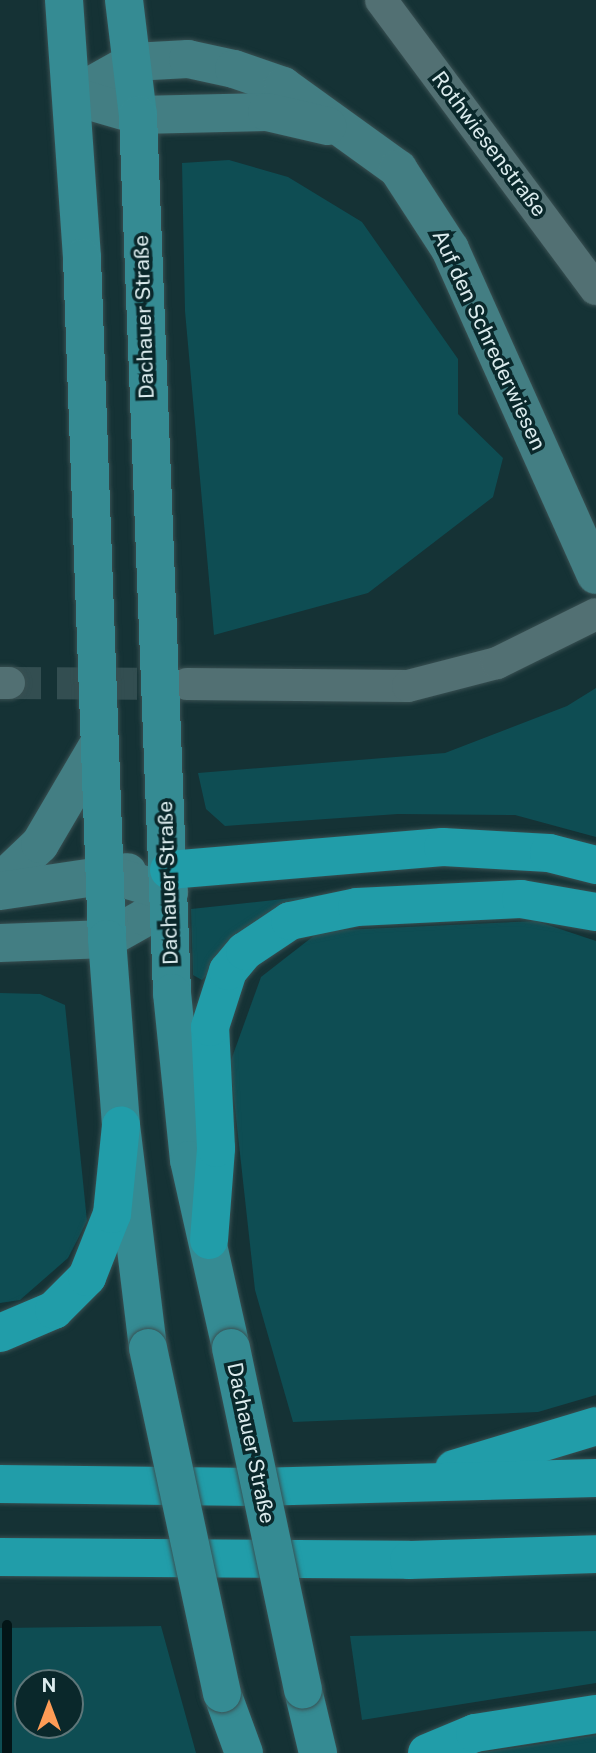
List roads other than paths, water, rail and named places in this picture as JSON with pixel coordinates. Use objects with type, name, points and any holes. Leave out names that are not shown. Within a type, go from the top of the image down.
[{"type":"highway","points":[[169,881],[443,847],[549,853],[596,865]]},
{"type":"highway","points":[[209,1240],[216,1147],[211,1027],[228,971],[245,951],[290,921],[357,907],[521,899],[596,912]]},
{"type":"highway","points":[[0,1333],[54,1310],[88,1277],[112,1214],[121,1125]]},
{"type":"highway","points":[[403,1484],[596,1426]]},
{"type":"highway","points":[[0,1484],[124,1488],[596,1478]]},
{"type":"highway","points":[[0,1557],[409,1560],[596,1554]]},
{"type":"highway","points":[[0,1580],[77,1559]]},
{"type":"highway","points":[[427,1753],[475,1733],[596,1714]]},
{"type":"main road","points":[[64,0],[82,258],[97,745],[107,939],[121,1125],[148,1348],[222,1693],[244,1753]]},
{"type":"main road","name":"Dachauer Straße","points":[[124,0],[138,115],[156,651],[169,881],[172,993],[189,1160],[209,1240],[318,1753]]},
{"type":"street","name":"Rothwiesenstraße","points":[[382,0],[596,289]]},
{"type":"street","name":"Auf den Schrederwiesen","points":[[72,96],[133,62],[188,58],[234,69],[283,86],[398,169],[430,214],[596,575]]},
{"type":"street","name":"Auf den Schrederwiesen","points":[[72,96],[138,115],[267,112],[346,130]]},
{"type":"street","points":[[187,684],[408,685],[497,663],[596,614]]},
{"type":"street","points":[[0,882],[40,844],[97,745]]},
{"type":"street","points":[[0,891],[104,873],[169,881],[146,917],[107,939],[0,943]]},
{"type":"waterway","points":[[7,1625],[7,1753]]},
{"type":"tunnel","points":[[9,683],[183,684]]}]
